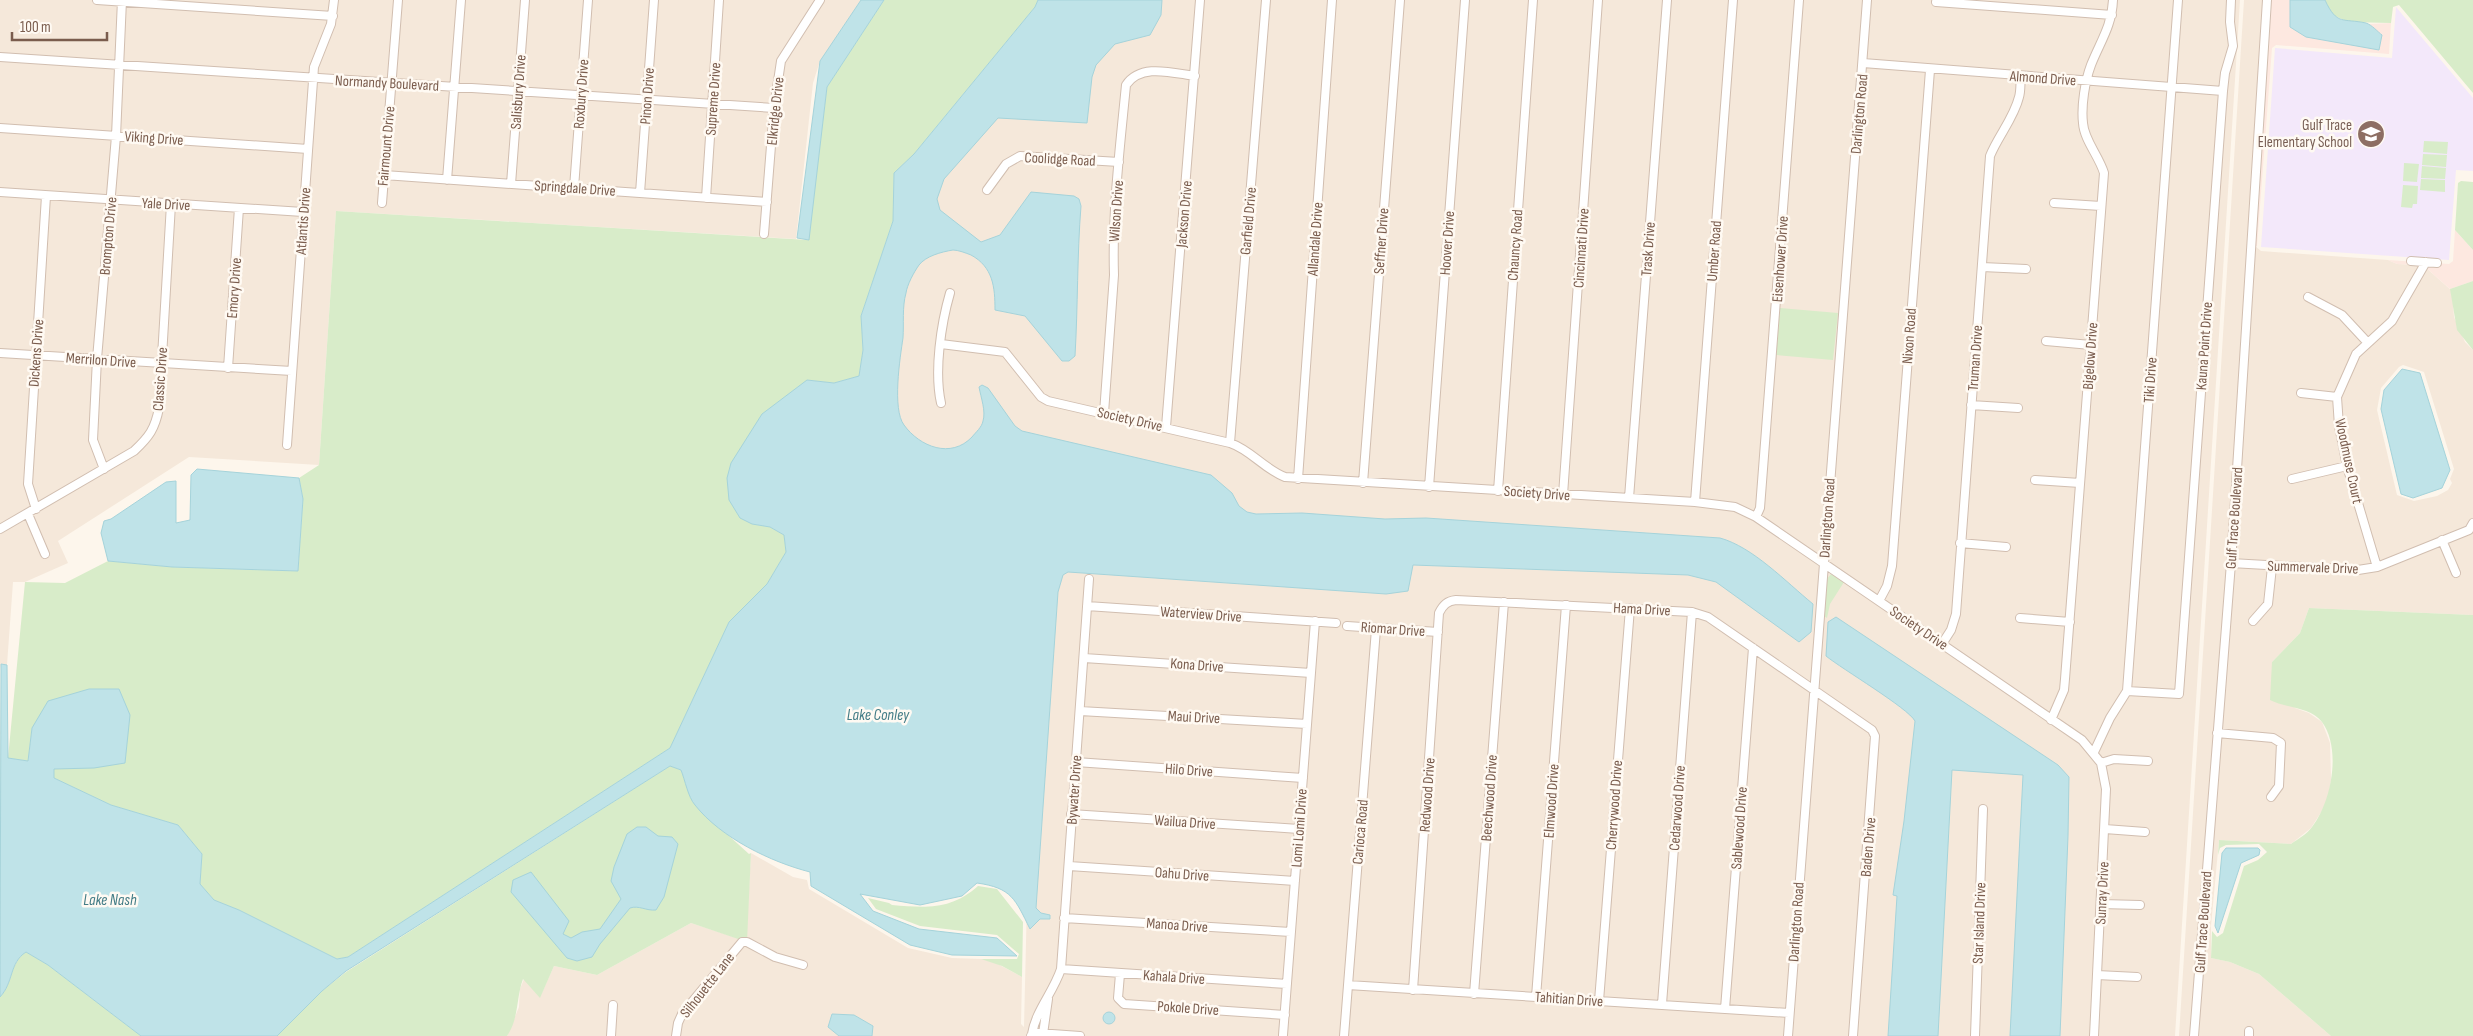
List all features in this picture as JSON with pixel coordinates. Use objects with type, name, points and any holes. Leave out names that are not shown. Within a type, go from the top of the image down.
[{"type":"street","points":[[97,0],[333,16]]},
{"type":"street","name":"Atlantis Drive","points":[[286,445],[314,66],[333,16],[334,0]]},
{"type":"street","name":"Fairmount Drive","points":[[382,203],[398,0]]},
{"type":"street","points":[[447,180],[461,0]]},
{"type":"street","name":"Salisbury Drive","points":[[511,184],[525,0]]},
{"type":"street","name":"Roxbury Drive","points":[[574,188],[588,0]]},
{"type":"street","name":"Pinon Drive","points":[[640,193],[654,0]]},
{"type":"street","name":"Supreme Drive","points":[[706,198],[719,0]]},
{"type":"street","name":"Elkridge Drive","points":[[764,234],[774,108],[781,62],[820,0]]},
{"type":"street","name":"Jackson Drive","points":[[1166,427],[1200,0]]},
{"type":"street","name":"Garfield Drive","points":[[1230,443],[1266,0]]},
{"type":"street","name":"Allandale Drive","points":[[1298,479],[1332,0]]},
{"type":"street","name":"Seffner Drive","points":[[1363,483],[1400,0]]},
{"type":"street","name":"Hoover Drive","points":[[1429,486],[1465,0]]},
{"type":"street","name":"Chauncy Road","points":[[1498,491],[1533,0]]},
{"type":"street","name":"Cincinnati Drive","points":[[1563,495],[1598,0]]},
{"type":"street","name":"Trask Drive","points":[[1629,498],[1667,0]]},
{"type":"street","name":"Umber Road","points":[[1695,502],[1732,0]]},
{"type":"street","name":"Eisenhower Drive","points":[[1756,517],[1760,508],[1762,488],[1799,0]]},
{"type":"street","name":"Darlington Road","points":[[1788,1036],[1868,0]]},
{"type":"street","name":"Bigelow Drive","points":[[2051,720],[2064,690],[2104,173],[2083,124],[2090,66],[2109,29],[2113,0]]},
{"type":"street","name":"Tiki Drive","points":[[2094,752],[2110,718],[2127,691],[2178,0]]},
{"type":"street","name":"Kauna Point Drive","points":[[2127,691],[2179,694],[2223,90],[2225,73],[2233,46],[2230,22],[2232,0]]},
{"type":"street","name":"Gulf Trace Boulevard","points":[[2194,1036],[2231,563],[2268,0]]},
{"type":"street","name":"Brompton Drive","points":[[104,469],[93,440],[97,360],[112,200],[122,1]]},
{"type":"street","points":[[1936,2],[2112,15]]},
{"type":"street","name":"Normandy Boulevard","points":[[0,58],[774,108]]},
{"type":"street","name":"Almond Drive","points":[[1863,63],[2087,82],[2223,90]]},
{"type":"street","name":"Nixon Road","points":[[1879,601],[1887,586],[1892,566],[1930,70]]},
{"type":"street","name":"Wilson Drive","points":[[1104,413],[1114,275],[1113,252],[1119,162],[1126,85],[1130,78],[1145,71],[1195,76]]},
{"type":"street","name":"Truman Drive","points":[[1942,644],[1951,630],[1956,614],[1990,156],[2020,97],[2021,77]]},
{"type":"street","name":"Viking Drive","points":[[0,128],[308,149]]},
{"type":"street","name":"Coolidge Road","points":[[988,190],[1006,164],[1020,156],[1119,162]]},
{"type":"street","name":"Springdale Drive","points":[[384,175],[767,202]]},
{"type":"street","name":"Yale Drive","points":[[0,192],[303,212]]},
{"type":"street","name":"Dickens Drive","points":[[36,509],[28,484],[46,196]]},
{"type":"street","points":[[2054,203],[2102,206]]},
{"type":"street","name":"Classic Drive","points":[[0,529],[134,451],[147,438],[156,425],[162,364],[171,204]]},
{"type":"street","name":"Emory Drive","points":[[228,368],[239,208]]},
{"type":"street","points":[[2411,261],[2438,263]]},
{"type":"street","name":"Woodmuse Court","points":[[2377,567],[2347,466],[2339,426],[2336,397],[2356,354],[2392,321],[2426,262]]},
{"type":"street","points":[[1982,267],[2026,269]]},
{"type":"street","points":[[941,403],[937,387],[944,312],[950,293]]},
{"type":"street","points":[[2308,297],[2342,315],[2368,343]]},
{"type":"street","points":[[2046,341],[2091,345]]},
{"type":"street","name":"Society Drive","points":[[941,344],[1005,352],[1041,397],[1048,401],[1230,443],[1247,450],[1277,474],[1298,479],[1695,502],[1735,507],[1756,517],[1824,563],[2082,740],[2094,752]]},
{"type":"street","name":"Merrilon Drive","points":[[0,353],[292,371]]},
{"type":"street","points":[[2300,393],[2336,397]]},
{"type":"street","points":[[1971,405],[2018,408]]},
{"type":"street","points":[[2292,479],[2347,466]]},
{"type":"street","points":[[2035,480],[2080,483]]},
{"type":"street","points":[[28,514],[45,554]]},
{"type":"street","name":"Summervale Drive","points":[[2231,563],[2272,567],[2358,570],[2377,567],[2469,530],[2473,523]]},
{"type":"street","points":[[2442,540],[2456,573]]},
{"type":"street","points":[[1960,543],[2006,547]]},
{"type":"street","points":[[2253,621],[2268,604],[2272,567]]},
{"type":"street","name":"Bywater Drive","points":[[1032,1035],[1034,1022],[1056,984],[1061,969],[1088,580]]},
{"type":"street","name":"Hama Drive","points":[[1446,602],[1456,600],[1692,612],[1708,617],[1814,689]]},
{"type":"street","name":"Redwood Drive","points":[[1414,990],[1439,613],[1446,602]]},
{"type":"street","name":"Beechwood Drive","points":[[1474,994],[1504,602]]},
{"type":"street","name":"Elmwood Drive","points":[[1536,997],[1566,605]]},
{"type":"street","name":"Waterview Drive","points":[[1087,606],[1315,621]]},
{"type":"street","name":"Cherrywood Drive","points":[[1599,1001],[1630,608]]},
{"type":"street","name":"Cedarwood Drive","points":[[1662,1004],[1692,612]]},
{"type":"street","points":[[2020,618],[2070,622]]},
{"type":"street","points":[[1315,621],[1336,623]]},
{"type":"street","name":"Lomi Lomi Drive","points":[[1283,1035],[1315,621]]},
{"type":"street","name":"Riomar Drive","points":[[1347,626],[1438,632]]},
{"type":"street","name":"Carioca Road","points":[[1344,1036],[1376,629]]},
{"type":"street","name":"Sablewood Drive","points":[[1725,1009],[1753,648]]},
{"type":"street","name":"Kona Drive","points":[[1084,658],[1311,673]]},
{"type":"street","name":"Baden Drive","points":[[1814,689],[1872,730],[1876,739],[1853,1036]]},
{"type":"street","name":"Maui Drive","points":[[1080,711],[1307,724]]},
{"type":"street","points":[[2217,733],[2273,738],[2281,743],[2279,786],[2271,797]]},
{"type":"street","name":"Sunray Drive","points":[[2094,752],[2101,763],[2106,789],[2102,904],[2094,1036]]},
{"type":"street","points":[[2101,763],[2114,759],[2148,761]]},
{"type":"street","name":"Hilo Drive","points":[[1076,762],[1303,778]]},
{"type":"street","name":"Star Island Drive","points":[[1975,1036],[1984,809]]},
{"type":"street","name":"Wailua Drive","points":[[1071,814],[1299,829]]},
{"type":"street","points":[[2105,829],[2146,832]]},
{"type":"street","name":"Oahu Drive","points":[[1069,866],[1295,881]]},
{"type":"street","points":[[2102,904],[2140,904]]},
{"type":"street","name":"Manoa Drive","points":[[1064,918],[1291,932]]},
{"type":"street","name":"Silhouette Lane","points":[[676,1036],[682,1014],[742,942],[747,942],[775,957],[803,965]]},
{"type":"street","name":"Kahala Drive","points":[[1061,969],[1287,984]]},
{"type":"street","name":"Pokole Drive","points":[[1120,974],[1118,998],[1124,1004],[1285,1014]]},
{"type":"street","points":[[2097,974],[2136,977]]},
{"type":"street","name":"Tahitian Drive","points":[[1348,985],[1789,1013]]},
{"type":"street","name":"Bywater Drive","points":[[1042,1034],[1048,997]]},
{"type":"street","points":[[611,1036],[613,1005]]},
{"type":"street","points":[[1032,1035],[1080,1036]]},
{"type":"shaded area","points":[[0,0],[861,0],[820,61],[813,83],[796,239],[336,211],[319,465],[189,457],[58,541],[68,563],[25,582],[13,582],[7,665],[1,664],[0,670]]},
{"type":"shaded area","points":[[1063,0],[2240,0],[2175,1036],[872,1036],[873,1026],[854,1015],[832,1014],[828,1027],[839,1036],[507,1036],[519,1007],[520,989],[524,979],[540,997],[554,966],[597,975],[691,923],[746,941],[751,853],[793,877],[807,880],[809,889],[908,948],[952,958],[992,961],[1022,977],[1021,1024],[1024,1027],[1027,900],[948,489],[888,434],[915,188]]},
{"type":"shaded area","points":[[2244,0],[2264,0],[2227,563],[2190,1036],[2179,1036]]},
{"type":"shaded area","points":[[2271,0],[2290,0],[2290,27],[2379,50],[2382,35],[2368,24],[2391,23],[2389,54],[2276,45],[2272,48],[2257,246],[2255,246]]},
{"type":"shaded area","name":"Gulf Trace Elementary School","points":[[2396,7],[2473,98],[2473,171],[2456,170],[2449,260],[2261,247],[2275,48],[2392,58]]},
{"type":"shaded area","points":[[2455,230],[2473,250],[2473,281],[2450,289],[2423,265],[2397,264],[2388,260],[2449,264],[2453,261]]},
{"type":"shaded area","points":[[2255,246],[2261,251],[2388,260],[2397,264],[2423,265],[2452,291],[2454,317],[2465,342],[2473,350],[2473,615],[2309,608],[2300,633],[2272,662],[2295,708],[2309,713],[2322,722],[2330,743],[2331,780],[2327,803],[2311,828],[2291,844],[2219,840],[2211,926],[2211,958],[2230,962],[2259,974],[2331,1036],[2198,1036]],"holes":[[[2403,365],[2424,372],[2454,469],[2450,479],[2452,483],[2448,490],[2437,496],[2414,501],[2397,495],[2377,410],[2381,388],[2399,367]]]},
{"type":"green space","points":[[884,0],[1038,0],[1035,7],[914,154],[894,173],[893,221],[861,316],[863,350],[859,376],[834,383],[807,380],[752,524],[770,527],[784,535],[786,552],[767,584],[729,622],[670,748],[348,957],[337,959],[239,910],[214,900],[200,884],[202,854],[178,825],[111,805],[54,778],[54,769],[125,763],[126,743],[32,728],[28,761],[8,758],[25,582],[65,583],[108,561],[172,567],[298,571],[303,499],[299,478],[319,465],[336,211],[808,240],[827,87]]},
{"type":"green space","points":[[2325,0],[2473,0],[2473,93],[2399,5],[2393,7],[2391,23],[2348,22],[2331,14]]},
{"type":"green space","points":[[2424,141],[2448,142],[2447,154],[2423,152]]},
{"type":"green space","points":[[2423,154],[2447,155],[2446,167],[2422,165]]},
{"type":"green space","points":[[2404,163],[2419,164],[2417,182],[2403,181]]},
{"type":"green space","points":[[2422,166],[2446,168],[2445,179],[2421,178]]},
{"type":"green space","points":[[2421,179],[2445,180],[2445,192],[2420,190]]},
{"type":"green space","points":[[2461,181],[2473,182],[2473,250],[2455,230],[2458,183]]},
{"type":"green space","points":[[2403,185],[2418,186],[2417,204],[2413,204],[2412,208],[2401,207]]},
{"type":"green space","points":[[2473,281],[2473,350],[2457,330],[2450,289]]},
{"type":"green space","points":[[1780,308],[1838,313],[1833,360],[1776,355]]},
{"type":"green space","points":[[1831,574],[1844,582],[1830,604],[1827,618],[1824,616],[1826,580]]},
{"type":"green space","points":[[2309,608],[2473,615],[2473,1036],[2331,1036],[2259,974],[2230,962],[2211,958],[2212,931],[2217,937],[2223,933],[2244,866],[2258,860],[2267,852],[2259,844],[2226,845],[2220,848],[2218,855],[2219,840],[2291,844],[2312,827],[2319,817],[2329,790],[2332,776],[2332,746],[2322,722],[2311,713],[2270,700],[2272,662],[2300,633]]},
{"type":"green space","points":[[670,766],[681,770],[695,805],[749,854],[751,853],[747,942],[691,923],[597,975],[554,966],[540,998],[523,979],[514,1023],[507,1036],[277,1036],[322,991],[346,972]]},
{"type":"green space","points":[[978,886],[997,889],[1023,922],[1022,977],[1002,966],[981,959],[1017,959],[1019,954],[997,935],[920,926],[876,909],[868,898],[892,905],[938,906],[958,900]]},
{"type":"green space","points":[[26,952],[48,965],[141,1036],[0,1036],[0,997],[8,985],[17,962]]},
{"type":"water","points":[[861,0],[884,0],[827,87],[809,240],[797,238],[820,61]]},
{"type":"water","name":"Lake Conley","points":[[1038,0],[1162,0],[1161,15],[1150,35],[1115,44],[1096,65],[1092,77],[1087,123],[998,118],[944,179],[937,199],[940,210],[981,242],[1000,235],[1031,192],[1074,196],[1079,199],[1081,206],[1075,356],[1069,361],[1062,361],[1025,316],[995,310],[991,278],[984,265],[978,260],[969,254],[953,250],[930,257],[919,265],[907,290],[904,304],[903,338],[898,383],[900,417],[904,425],[918,439],[936,448],[945,449],[955,448],[964,444],[981,425],[984,417],[979,387],[982,385],[988,388],[1015,426],[1022,431],[1211,475],[1232,493],[1239,506],[1247,512],[1256,514],[1302,513],[1385,519],[1426,518],[1720,538],[1745,549],[1757,557],[1813,604],[1811,632],[1799,642],[1716,582],[1688,575],[1413,565],[1408,591],[1386,594],[1068,572],[1063,575],[1058,592],[1036,908],[1041,913],[1050,915],[1050,919],[1040,919],[1030,929],[1011,897],[998,888],[977,883],[962,896],[920,905],[860,894],[873,911],[919,929],[997,938],[1017,956],[952,955],[910,945],[811,886],[810,872],[763,855],[718,828],[693,802],[681,770],[670,766],[346,971],[322,991],[277,1036],[141,1036],[48,965],[26,952],[14,967],[8,985],[0,997],[1,664],[7,665],[8,758],[28,761],[32,728],[48,701],[89,689],[119,689],[130,715],[125,763],[94,768],[54,769],[54,778],[111,805],[178,825],[202,854],[200,884],[214,900],[239,910],[337,959],[348,957],[670,748],[729,622],[767,584],[786,552],[784,535],[770,527],[752,524],[740,518],[729,500],[727,478],[731,463],[762,414],[807,380],[834,383],[859,376],[863,350],[861,316],[893,221],[894,173],[914,154],[1035,7]]},
{"type":"water","points":[[2290,0],[2325,0],[2333,14],[2337,17],[2368,24],[2382,35],[2379,50],[2306,37],[2290,27]]},
{"type":"water","points":[[2402,369],[2420,373],[2450,470],[2442,488],[2413,498],[2401,494],[2381,409],[2384,390]]},
{"type":"water","points":[[197,469],[299,478],[303,499],[298,571],[172,567],[108,561],[101,533],[104,521],[111,519],[166,482],[176,481],[176,523],[190,520],[191,475]]},
{"type":"water","points":[[1836,617],[2058,765],[2069,777],[2060,1036],[2010,1036],[2023,775],[1952,770],[1938,1036],[1888,1036],[1897,896],[1893,895],[1904,821],[1915,721],[1888,698],[1826,656],[1828,622]]},
{"type":"water","points":[[637,827],[646,827],[658,836],[672,837],[678,844],[664,897],[656,910],[630,908],[600,944],[592,957],[577,961],[567,958],[511,892],[513,880],[531,872],[569,921],[563,934],[571,938],[582,932],[600,929],[621,899],[611,881],[614,867],[627,834]]},
{"type":"water","points":[[2226,848],[2258,848],[2260,850],[2259,855],[2241,863],[2218,933],[2215,926],[2222,853]]},
{"type":"water","points":[[1107,1012],[1111,1012],[1115,1018],[1111,1024],[1107,1024],[1103,1020],[1103,1016]]},
{"type":"water","points":[[832,1014],[854,1015],[873,1026],[872,1036],[839,1036],[828,1027]]},
{"type":"place","name":"Gulf Trace Elementary School","points":[[2371,134]]},
{"type":"water label","name":"Lake Nash","points":[[110,899]]}]
